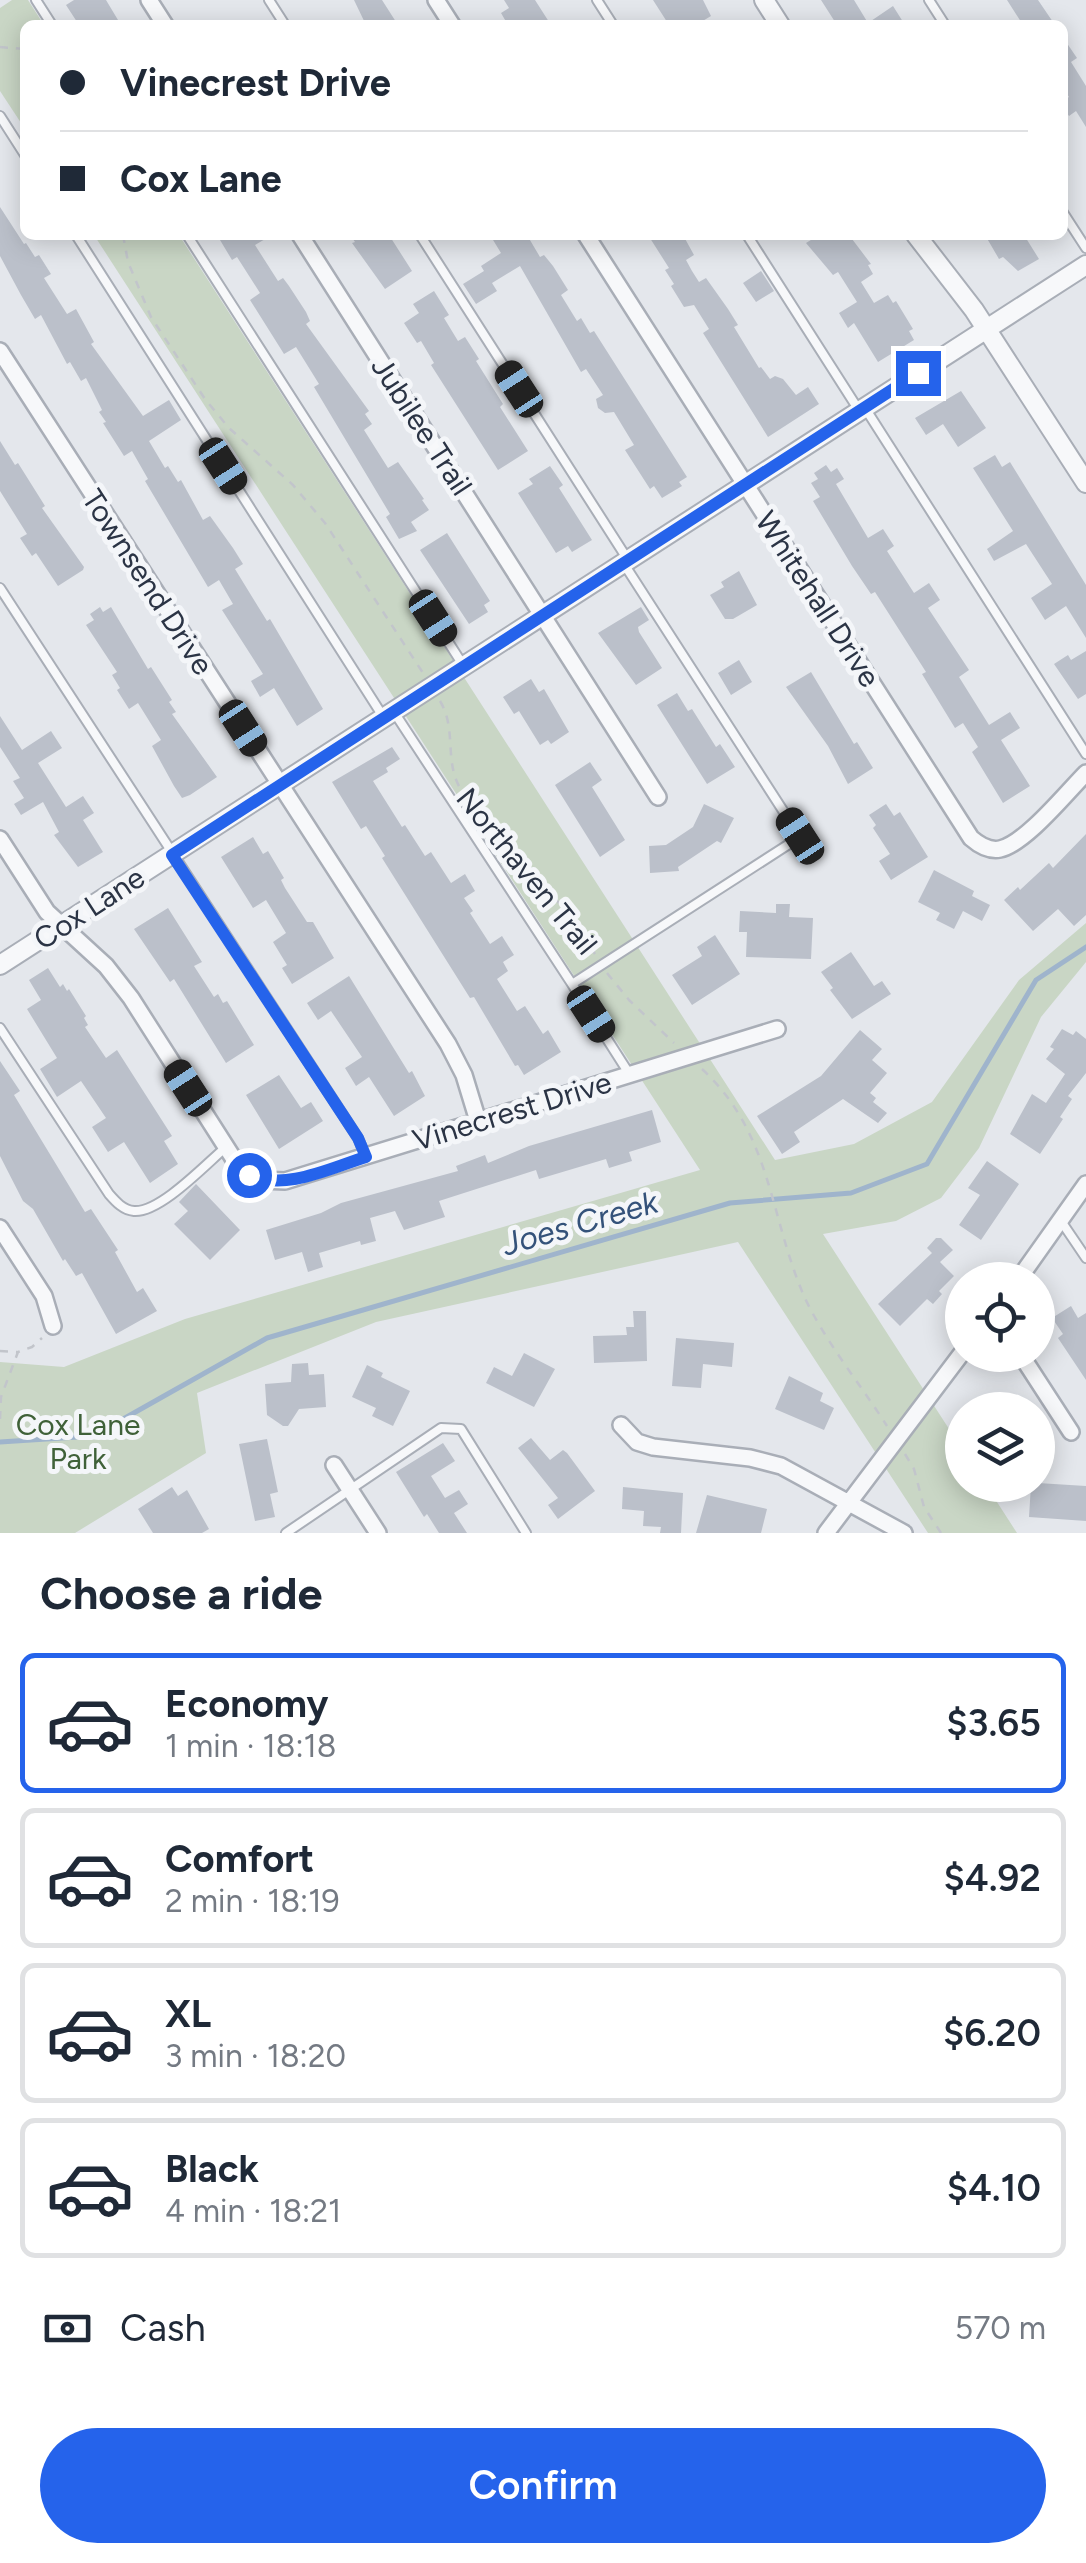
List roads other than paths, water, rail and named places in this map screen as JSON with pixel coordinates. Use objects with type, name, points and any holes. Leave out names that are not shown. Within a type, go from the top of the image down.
[{"type":"street","name":"Jubilee Trail","points":[[303,240],[658,797]]},
{"type":"street","name":"Whitehall Drive","points":[[589,240],[971,838],[981,846],[1002,849],[1018,841],[1086,774]]},
{"type":"street","points":[[920,240],[986,328],[1086,484]]},
{"type":"street","name":"Cox Lane","points":[[0,965],[1086,265]]},
{"type":"street","name":"Townsend Drive","points":[[0,352],[448,1044],[464,1075],[478,1121]]},
{"type":"street","name":"Vinecrest Drive","points":[[0,839],[60,928],[106,966],[131,998],[226,1148],[249,1175],[270,1182],[285,1182],[777,1029]]},
{"type":"street","points":[[1031,1262],[1086,1184]]},
{"type":"street","points":[[0,1228],[44,1296],[53,1326]]},
{"type":"street","points":[[826,1533],[947,1372]]},
{"type":"street","points":[[1032,1372],[1071,1432]]},
{"type":"street","points":[[621,1425],[637,1442],[653,1447],[750,1458],[781,1466],[904,1533]]},
{"type":"street","points":[[334,1465],[378,1533]]},
{"type":"lane","points":[[0,116],[20,147]]},
{"type":"lane","points":[[1068,220],[1086,248]]},
{"type":"lane","points":[[79,240],[630,1075]]},
{"type":"lane","points":[[190,240],[464,667]]},
{"type":"lane","points":[[423,240],[800,836],[572,984]]},
{"type":"lane","points":[[750,240],[1086,754]]},
{"type":"lane","points":[[0,588],[358,1138],[366,1157]]},
{"type":"lane","points":[[0,1028],[109,1194],[129,1210],[140,1211],[162,1202],[226,1148]]},
{"type":"lane","points":[[1061,1221],[1086,1258]]},
{"type":"lane","points":[[286,1533],[441,1428],[461,1430],[526,1533]]},
{"type":"waterway","name":"Joes Creek","points":[[0,1442],[93,1436],[267,1338],[730,1203],[851,1193],[927,1164],[1036,980],[1086,947]]},
{"type":"park label","name":"Cox Lane Park","points":[[78,1441]]}]
